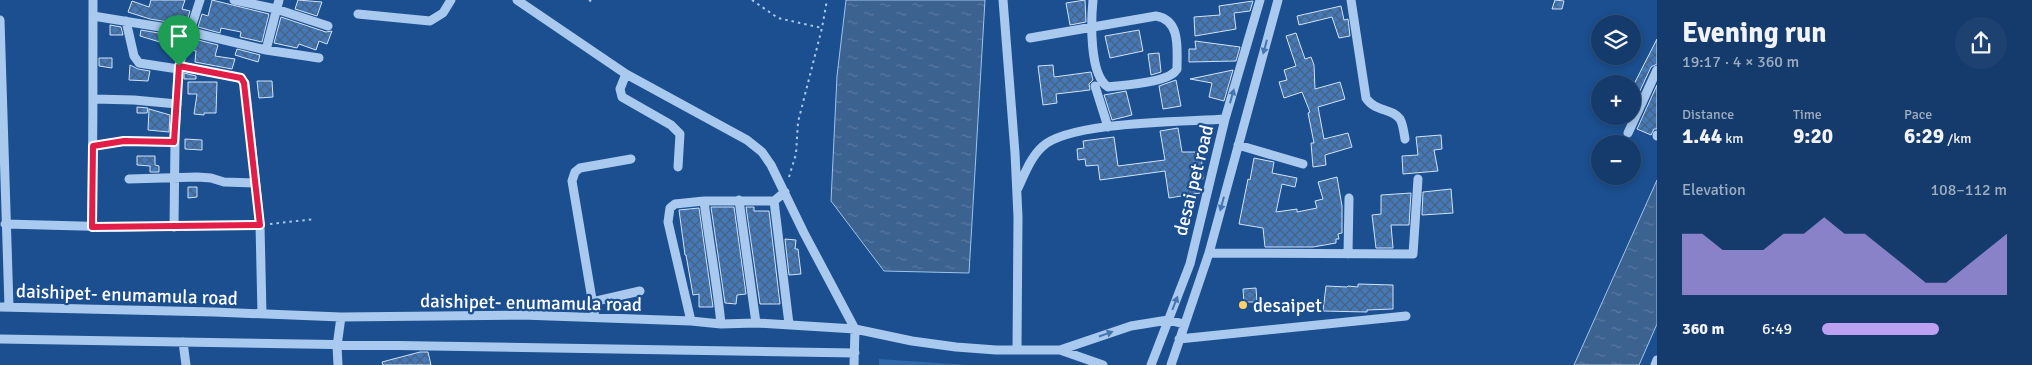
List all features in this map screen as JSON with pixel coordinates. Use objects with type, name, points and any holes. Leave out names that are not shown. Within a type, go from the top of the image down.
[{"type":"street","points":[[92,227],[93,0]]},
{"type":"street","points":[[174,227],[174,142],[179,67],[200,0]]},
{"type":"street","points":[[234,0],[278,4],[328,26]]},
{"type":"street","points":[[358,14],[430,21],[443,13],[451,0]]},
{"type":"street","points":[[517,0],[626,74],[747,140],[762,152],[771,165],[804,233],[855,329],[854,365]]},
{"type":"street","points":[[1003,0],[1018,217],[1017,350]]},
{"type":"street","points":[[1030,38],[1091,29],[1156,16],[1164,17],[1176,32],[1177,69],[1171,76],[1108,87],[1103,84],[1099,75],[1091,29],[1093,0]]},
{"type":"street","name":"desai pet road","points":[[1151,365],[1190,264],[1225,119],[1260,0]]},
{"type":"street","name":"desai pet road","points":[[1171,365],[1209,253],[1278,0]]},
{"type":"street","points":[[1351,0],[1366,98],[1369,103],[1378,109],[1398,117],[1401,121],[1405,139]]},
{"type":"street","points":[[266,50],[278,4]]},
{"type":"street","points":[[93,16],[191,32],[266,50],[319,58]]},
{"type":"street","points":[[0,20],[5,307]]},
{"type":"street","points":[[126,21],[134,56],[139,63],[179,67],[236,77],[241,78],[244,83],[260,225],[262,314]]},
{"type":"street","points":[[1628,133],[1657,70]]},
{"type":"street","points":[[626,74],[620,89],[622,97],[671,125],[680,134],[678,167]]},
{"type":"street","points":[[1095,86],[1108,127]]},
{"type":"street","points":[[94,99],[177,104]]},
{"type":"street","points":[[1016,191],[1029,165],[1042,147],[1054,139],[1078,130],[1225,119]]},
{"type":"street","points":[[93,146],[124,141],[174,142]]},
{"type":"street","points":[[1238,145],[1303,164]]},
{"type":"street","points":[[596,318],[572,181],[573,176],[580,168],[631,159]]},
{"type":"street","points":[[129,179],[204,177],[224,182],[255,183]]},
{"type":"street","points":[[1209,253],[1412,254],[1418,179]]},
{"type":"street","points":[[691,321],[668,213],[670,208],[676,204],[704,201],[774,201],[785,192]]},
{"type":"street","points":[[1348,254],[1349,198]]},
{"type":"street","points":[[739,200],[756,323]]},
{"type":"street","points":[[704,201],[717,283],[721,324]]},
{"type":"street","points":[[774,201],[789,324]]},
{"type":"street","points":[[5,224],[92,227],[260,225]]},
{"type":"street","points":[[592,302],[640,291]]},
{"type":"street","name":"daishipet- enumamula road","points":[[5,307],[341,317],[522,315],[691,321],[721,324],[789,324],[855,329],[912,341],[956,347],[1017,350],[1060,350],[1131,326],[1168,320],[1184,324]]},
{"type":"street","points":[[1179,339],[1406,316]]},
{"type":"street","points":[[338,365],[337,346],[341,317]]},
{"type":"street","points":[[0,339],[854,353]]},
{"type":"street","points":[[183,342],[186,365]]},
{"type":"street","name":"daishipet- enumamula road","points":[[1060,350],[1103,365]]},
{"type":"street","points":[[1655,365],[1657,360]]},
{"type":"path","points":[[752,0],[778,18],[822,28]]},
{"type":"path","points":[[785,192],[796,154],[798,122],[822,28],[827,0]]},
{"type":"path","points":[[260,225],[315,219]]},
{"type":"shaded area","points":[[879,359],[968,365],[879,365]]},
{"type":"water","points":[[846,0],[985,0],[969,273],[884,271],[831,201],[837,76]]},
{"type":"water","points":[[1657,180],[1657,324],[1639,365],[1574,365]]},
{"type":"building","points":[[151,0],[185,0],[182,9],[190,11],[186,25],[150,19],[128,12],[132,1],[149,7]]},
{"type":"building","points":[[212,0],[269,14],[262,42],[240,37],[241,32],[221,28],[220,33],[198,27],[202,14],[208,16]]},
{"type":"building","points":[[298,0],[322,2],[317,16],[295,9]]},
{"type":"building","points":[[1085,0],[1086,22],[1070,25],[1066,3]]},
{"type":"building","points":[[1555,0],[1564,1],[1562,9],[1552,9]]},
{"type":"building","points":[[1253,1],[1250,11],[1234,13],[1236,29],[1195,36],[1194,17],[1220,15],[1219,6]]},
{"type":"building","points":[[1341,6],[1344,20],[1348,19],[1350,36],[1339,38],[1332,17],[1299,25],[1297,16]]},
{"type":"building","points":[[281,17],[326,32],[332,31],[327,44],[319,41],[316,50],[299,44],[297,48],[274,43]]},
{"type":"building","points":[[110,25],[121,27],[123,35],[110,35]]},
{"type":"building","points":[[141,30],[182,37],[180,42],[174,41],[173,44],[163,43],[140,36]]},
{"type":"building","points":[[1139,30],[1143,51],[1110,58],[1105,36]]},
{"type":"building","points":[[1296,33],[1305,59],[1311,57],[1314,65],[1315,89],[1340,82],[1345,99],[1318,107],[1324,139],[1348,133],[1352,147],[1325,155],[1326,165],[1313,167],[1311,143],[1314,143],[1308,113],[1310,112],[1302,92],[1284,98],[1279,82],[1287,80],[1284,70],[1296,66],[1286,36]]},
{"type":"building","points":[[194,39],[218,45],[215,56],[235,59],[232,69],[195,62],[196,51],[191,50]]},
{"type":"building","points":[[1657,39],[1657,64],[1651,67],[1641,89],[1641,75],[1639,75]]},
{"type":"building","points":[[1195,41],[1240,47],[1236,61],[1189,62],[1189,49],[1196,49]]},
{"type":"building","points":[[237,49],[260,55],[258,62],[235,55]]},
{"type":"building","points":[[1159,53],[1161,72],[1151,75],[1148,54]]},
{"type":"building","points":[[99,58],[112,58],[112,68],[99,66]]},
{"type":"building","points":[[130,65],[138,69],[150,71],[148,81],[129,80]]},
{"type":"building","points":[[1053,65],[1054,77],[1091,72],[1093,80],[1089,84],[1090,90],[1056,94],[1057,103],[1043,105],[1038,66]]},
{"type":"building","points":[[1233,70],[1224,101],[1209,97],[1212,83],[1190,79]]},
{"type":"building","points":[[184,73],[196,76],[196,79],[184,79]]},
{"type":"building","points":[[1176,80],[1181,106],[1163,109],[1159,86]]},
{"type":"building","points":[[257,81],[272,81],[273,97],[259,98]]},
{"type":"building","points":[[188,82],[217,82],[216,113],[194,114],[197,94],[188,94]]},
{"type":"building","points":[[1657,85],[1657,129],[1654,129],[1651,135],[1637,129],[1639,125],[1641,125],[1641,120]]},
{"type":"building","points":[[1126,91],[1132,115],[1112,120],[1104,95]]},
{"type":"building","points":[[137,107],[148,108],[147,113],[137,113]]},
{"type":"building","points":[[149,109],[170,115],[169,132],[148,130]]},
{"type":"building","points":[[1178,128],[1182,152],[1201,152],[1203,179],[1198,179],[1200,193],[1169,198],[1165,171],[1100,180],[1098,165],[1086,166],[1085,159],[1078,160],[1077,149],[1084,148],[1083,141],[1114,137],[1118,166],[1165,160],[1160,131]]},
{"type":"building","points":[[1441,135],[1442,149],[1434,150],[1438,171],[1403,174],[1402,156],[1418,155],[1416,137]]},
{"type":"building","points":[[185,139],[202,140],[202,150],[185,149]]},
{"type":"building","points":[[137,156],[155,156],[155,165],[159,166],[159,172],[150,172],[150,166],[137,165]]},
{"type":"building","points":[[1254,158],[1274,162],[1272,173],[1297,178],[1295,187],[1282,184],[1276,212],[1297,209],[1297,212],[1317,208],[1315,201],[1323,199],[1318,182],[1337,177],[1342,206],[1342,233],[1338,234],[1339,239],[1336,239],[1336,243],[1313,247],[1265,247],[1263,228],[1239,224]]},
{"type":"building","points":[[188,187],[197,187],[197,197],[188,198]]},
{"type":"building","points":[[1451,189],[1453,213],[1422,215],[1423,192]]},
{"type":"building","points":[[1411,193],[1409,225],[1391,225],[1393,248],[1376,248],[1372,215],[1381,214],[1381,195]]},
{"type":"building","points":[[711,207],[734,207],[746,294],[737,295],[736,304],[725,303]]},
{"type":"building","points":[[746,207],[754,207],[754,211],[769,211],[780,304],[760,304]]},
{"type":"building","points":[[699,208],[713,307],[699,307],[699,294],[693,295],[685,255],[679,210]]},
{"type":"building","points":[[785,239],[796,240],[795,249],[798,249],[801,274],[789,275]]},
{"type":"building","points":[[1358,284],[1393,285],[1393,309],[1367,310],[1367,312],[1323,311],[1326,286],[1358,287]]},
{"type":"building","points":[[1256,288],[1257,302],[1244,302],[1243,289]]},
{"type":"building","points":[[420,352],[428,352],[431,365],[383,365],[382,362]]},
{"type":"place","name":"desaipet","points":[[1243,305]]},
{"type":"route","points":[[179,66],[241,78],[244,83],[260,225],[92,227],[93,146],[124,141],[174,142],[179,66]]}]
